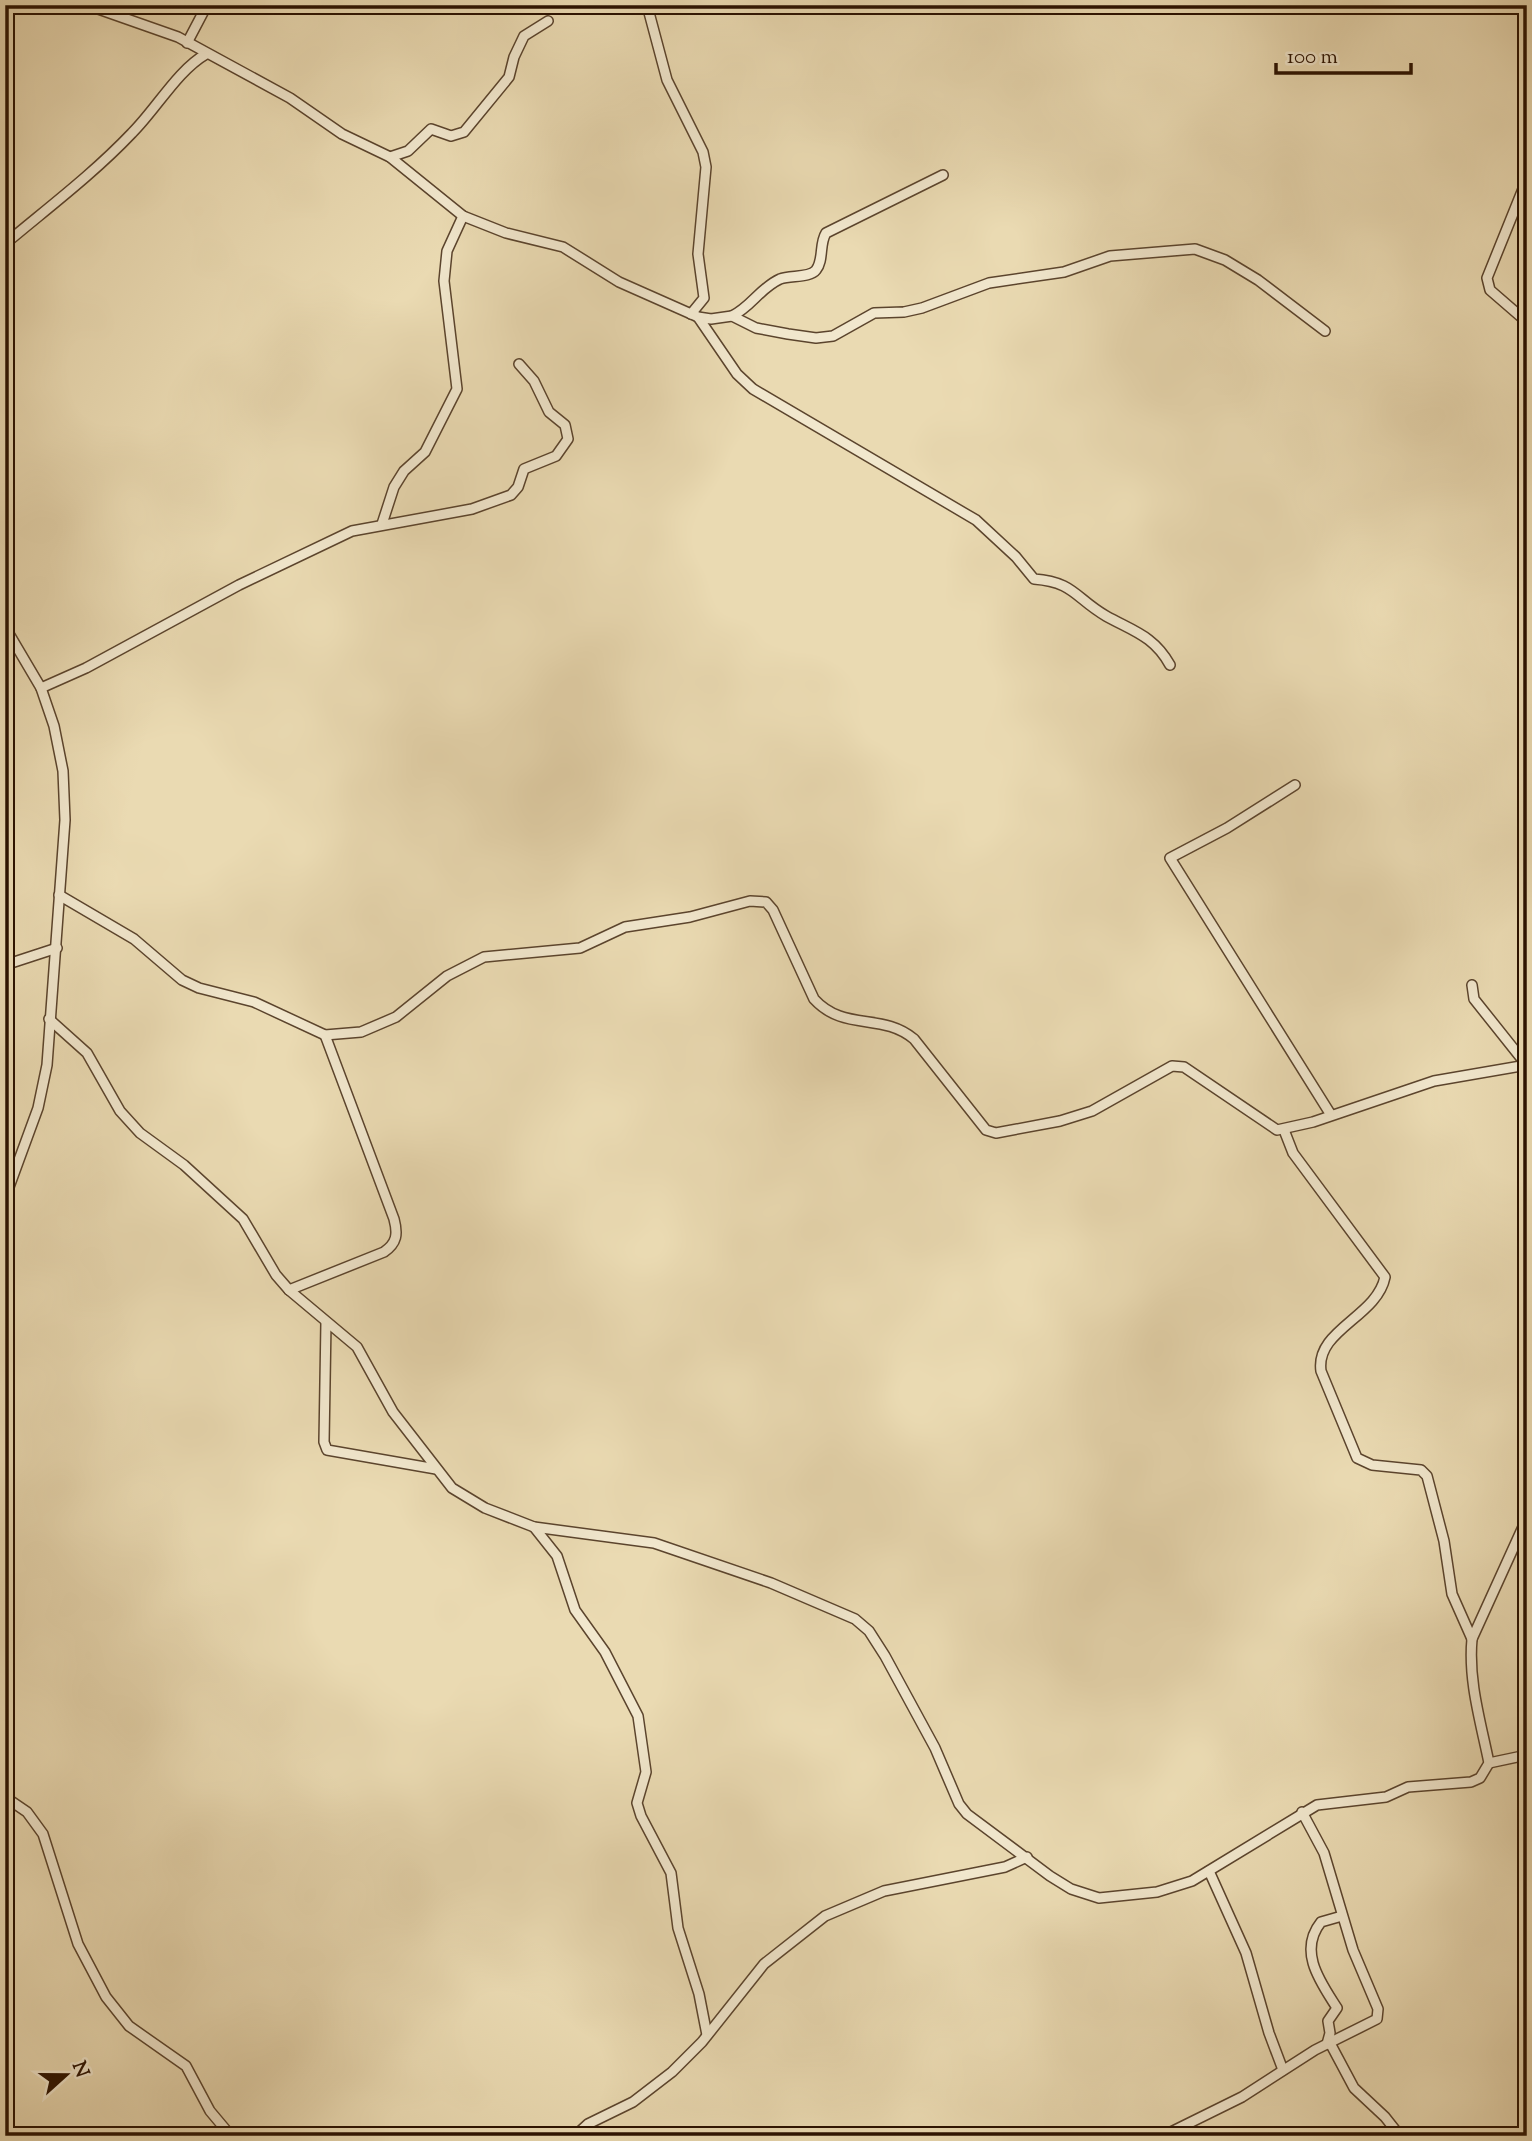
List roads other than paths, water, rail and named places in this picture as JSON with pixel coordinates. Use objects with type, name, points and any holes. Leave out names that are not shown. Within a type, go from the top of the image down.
[{"type":"street","points":[[87,5],[157,28],[290,98],[342,134],[390,157],[463,216],[506,233],[563,247],[619,282],[695,315],[711,319],[732,316],[746,309],[769,285],[787,276],[814,272],[818,268],[821,242],[826,233],[943,175]]},
{"type":"street","points":[[192,62],[189,44],[207,5]]},
{"type":"street","points":[[648,5],[667,80],[697,135],[706,167],[698,254],[704,298],[695,315]]},
{"type":"street","points":[[390,157],[408,151],[431,129],[451,135],[464,132],[509,77],[514,57],[524,36],[548,22]]},
{"type":"street","points":[[5,244],[78,186],[110,156],[164,98],[192,62],[206,54]]},
{"type":"street","points":[[1527,179],[1487,278],[1490,290],[1527,323]]},
{"type":"street","points":[[382,524],[394,487],[404,471],[425,452],[457,389],[444,281],[447,251],[463,216]]},
{"type":"street","points":[[732,316],[756,328],[816,338],[833,336],[874,313],[913,310],[989,283],[1064,272],[1110,256],[1195,249],[1225,260],[1258,280],[1325,331]]},
{"type":"street","points":[[695,315],[737,374],[753,389],[976,520],[1016,557],[1034,579],[1052,580],[1066,585],[1106,616],[1138,630],[1153,640],[1170,666]]},
{"type":"street","points":[[41,688],[86,668],[352,531],[471,509],[511,495],[518,487],[524,469],[561,451],[568,439],[565,425],[549,412],[534,381],[519,365]]},
{"type":"street","points":[[5,627],[41,688],[54,726],[63,771],[65,820],[47,1065],[38,1108],[5,1198]]},
{"type":"street","points":[[1295,785],[1227,828],[1170,858],[1331,1115]]},
{"type":"street","points":[[60,895],[134,939],[182,979],[218,994],[242,998],[325,1035],[361,1032],[396,1017],[447,976],[484,957],[580,948],[625,927],[690,916],[750,901],[766,902],[773,910],[814,999],[822,1007],[836,1017],[900,1027],[914,1039],[986,1130],[1009,1133],[1092,1111],[1172,1066],[1184,1067],[1272,1129],[1284,1130],[1434,1081],[1526,1064],[1474,999],[1472,985]]},
{"type":"street","points":[[5,965],[57,948]]},
{"type":"street","points":[[49,1019],[87,1053],[120,1111],[140,1133],[184,1165],[243,1219],[276,1275],[289,1290],[357,1347],[385,1400],[452,1488],[469,1500],[534,1527],[630,1539],[680,1550],[771,1583],[855,1619],[869,1631],[885,1656],[935,1748],[959,1804],[967,1814],[1071,1889],[1099,1898],[1157,1892],[1192,1881],[1302,1812],[1335,1801],[1386,1797],[1408,1787],[1471,1782],[1480,1778],[1489,1763],[1470,1658],[1472,1639],[1527,1518]]},
{"type":"street","points":[[289,1290],[384,1252],[392,1246],[396,1237],[394,1219],[325,1035]]},
{"type":"street","points":[[1284,1130],[1286,1143],[1385,1277],[1382,1288],[1367,1307],[1325,1345],[1318,1356],[1321,1371],[1357,1458],[1372,1465],[1420,1469],[1427,1476],[1444,1541],[1452,1594],[1472,1639]]},
{"type":"street","points":[[326,1322],[324,1442],[327,1450],[436,1469]]},
{"type":"street","points":[[534,1527],[557,1556],[575,1610],[605,1652],[638,1716],[646,1772],[637,1803],[640,1815],[671,1873],[678,1928],[699,1994],[707,2035]]},
{"type":"street","points":[[1489,1763],[1527,1755]]},
{"type":"street","points":[[5,1797],[27,1812],[43,1834],[78,1944],[106,1997],[129,2026],[186,2066],[210,2111],[230,2136]]},
{"type":"street","points":[[1163,2136],[1242,2097],[1283,2070],[1370,2023],[1378,2015],[1342,1916],[1324,1853],[1302,1812]]},
{"type":"street","points":[[575,2136],[588,2124],[633,2102],[689,2057],[764,1964],[825,1916],[884,1891],[1005,1867],[1027,1857]]},
{"type":"street","points":[[1209,1871],[1246,1953],[1269,2033],[1283,2070]]},
{"type":"street","points":[[1342,1916],[1318,1924],[1313,1943],[1313,1965],[1319,1983],[1338,2008],[1328,2021],[1328,2044],[1354,2088],[1385,2117],[1400,2136]]}]
